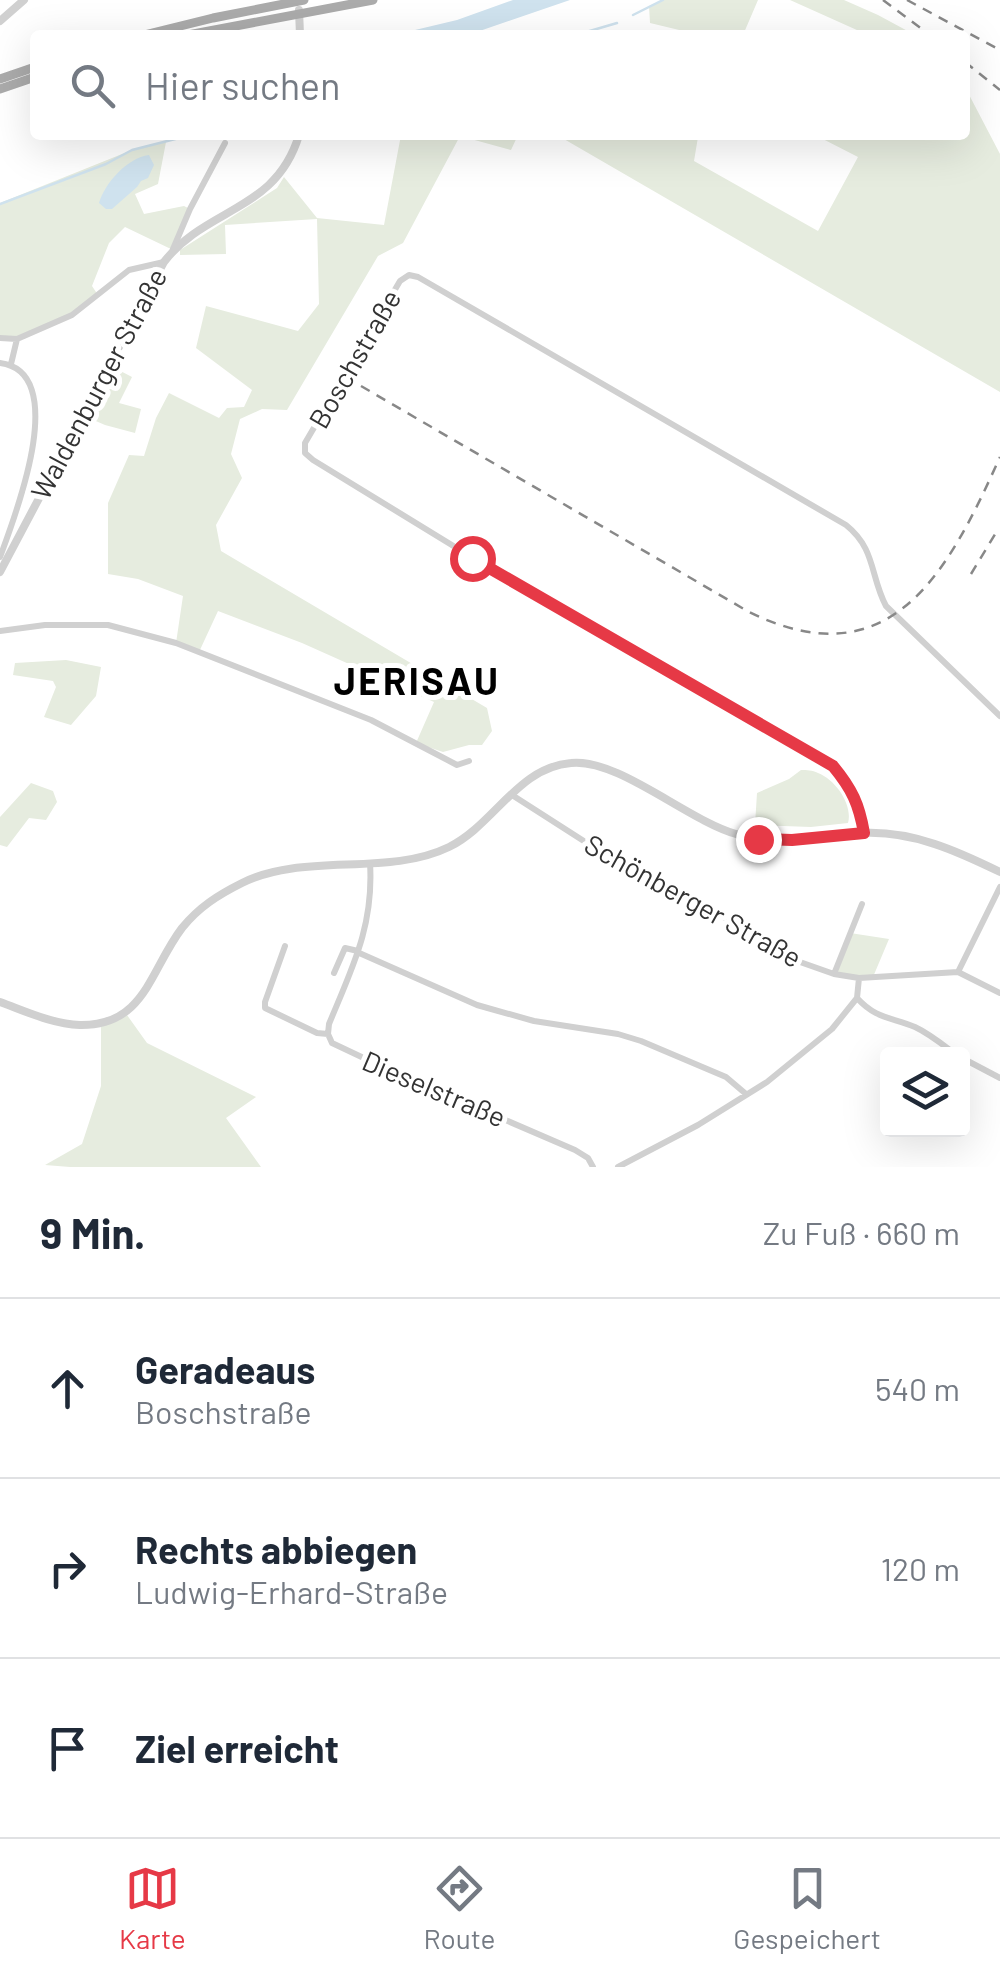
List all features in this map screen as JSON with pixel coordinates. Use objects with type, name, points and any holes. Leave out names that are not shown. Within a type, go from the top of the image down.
[{"type":"main road","points":[[164,30],[300,0]]},
{"type":"main road","points":[[214,30],[373,0]]},
{"type":"main road","points":[[0,79],[30,69]]},
{"type":"main road","points":[[0,89],[30,79]]},
{"type":"street","points":[[0,21],[24,0]]},
{"type":"street","points":[[300,0],[300,30]]},
{"type":"street","name":"Waldenburger Straße","points":[[172,250],[270,186],[284,169],[297,140]]},
{"type":"street","name":"Waldenburger Straße","points":[[0,572],[226,143]]},
{"type":"street","points":[[0,338],[17,340],[72,315],[128,270],[164,262]]},
{"type":"street","name":"Boschstraße","points":[[864,833],[860,809],[850,786],[833,766],[472,558],[306,453],[306,443],[400,281],[409,275],[418,277],[846,525],[864,542],[886,606],[1000,716]]},
{"type":"street","points":[[11,364],[17,340]]},
{"type":"street","points":[[0,363],[11,364],[28,384],[34,400],[35,427],[32,454],[0,557]]},
{"type":"street","points":[[0,631],[68,624],[108,625],[176,642],[371,720],[457,765],[469,761]]},
{"type":"street","points":[[0,1002],[57,1022],[104,1023],[127,1012],[142,998],[185,924],[214,897],[248,880],[282,870],[421,857],[447,848],[472,834],[541,770],[571,762],[595,764],[732,833],[792,840],[864,833],[914,837],[1000,872]]},
{"type":"street","name":"Schönberger Straße","points":[[512,795],[629,870],[705,905],[783,956],[834,974],[859,978],[958,972]]},
{"type":"street","points":[[328,1034],[328,1024],[369,914],[370,863]]},
{"type":"street","points":[[1000,888],[958,972],[1000,993]]},
{"type":"street","points":[[834,974],[862,904]]},
{"type":"street","name":"Dieselstraße","points":[[286,946],[265,1008],[328,1034],[340,1048],[574,1150],[588,1158],[593,1167]]},
{"type":"street","points":[[334,973],[345,948],[477,1004],[534,1020],[641,1041],[726,1077],[746,1094]]},
{"type":"street","points":[[618,1167],[767,1082],[820,1040],[857,998],[859,978]]},
{"type":"street","points":[[857,998],[875,1014],[913,1026],[947,1047]]},
{"type":"street","points":[[970,1062],[1000,1078]]},
{"type":"shaded area","points":[[663,0],[758,0],[745,30],[679,30],[650,23],[649,6]]},
{"type":"shaded area","points":[[790,0],[844,0],[906,30],[857,30]]},
{"type":"shaded area","points":[[970,97],[1000,154],[1000,392],[566,140],[698,140],[694,161],[818,231],[858,157],[825,140],[970,140]]},
{"type":"shaded area","points":[[400,140],[458,140],[403,243],[378,256],[287,410],[262,409],[240,419],[231,454],[242,478],[216,525],[221,551],[487,708],[492,731],[482,745],[443,752],[416,743],[434,702],[302,643],[218,611],[199,652],[176,643],[183,596],[138,579],[108,574],[108,503],[129,455],[144,456],[169,393],[219,418],[227,408],[244,407],[252,390],[196,348],[206,306],[298,331],[319,304],[317,219],[225,225],[226,254],[180,255],[180,250],[277,188],[284,177],[317,218],[384,225]]},
{"type":"shaded area","points":[[475,140],[516,140],[511,150]]},
{"type":"shaded area","points":[[166,142],[158,184],[135,194],[144,214],[184,206],[190,209],[173,250],[125,227],[109,243],[92,286],[98,295],[84,307],[17,339],[0,338],[0,203],[132,150]]},
{"type":"shaded area","points":[[109,365],[132,377],[119,403],[141,409],[135,433],[82,415]]},
{"type":"shaded area","points":[[66,660],[101,667],[96,696],[71,725],[44,717],[56,687],[53,681],[13,675],[15,663]]},
{"type":"shaded area","points":[[801,770],[825,776],[837,787],[848,809],[848,823],[811,827],[755,825],[757,793]]},
{"type":"shaded area","points":[[31,783],[53,791],[57,802],[46,820],[29,818],[7,847],[0,845],[0,817]]},
{"type":"shaded area","points":[[850,933],[889,939],[873,977],[834,974]]},
{"type":"shaded area","points":[[127,1015],[147,1043],[256,1097],[226,1118],[261,1167],[45,1165],[82,1144],[101,1086],[101,1027]]},
{"type":"water","points":[[513,0],[570,0],[483,30],[415,30]]},
{"type":"water","points":[[149,155],[154,165],[148,178],[112,209],[99,203],[118,173]]},
{"type":"waterway","points":[[633,15],[663,0]]},
{"type":"waterway","points":[[593,30],[617,23]]},
{"type":"waterway","points":[[0,204],[106,164],[132,150],[171,140]]},
{"type":"railway","points":[[883,0],[923,30]]},
{"type":"railway","points":[[907,0],[963,30]]},
{"type":"railway","points":[[970,34],[1000,50]]},
{"type":"railway","points":[[970,66],[1000,90]]},
{"type":"railway","points":[[361,386],[749,612],[799,630],[841,633],[878,624],[909,603],[936,574],[959,539],[1000,457]]},
{"type":"railway","points":[[971,574],[997,531]]},
{"type":"district","name":"JERISAU","points":[[417,682]]},
{"type":"route","points":[[472,558],[833,766],[850,786],[860,809],[864,833],[758,839]]}]
